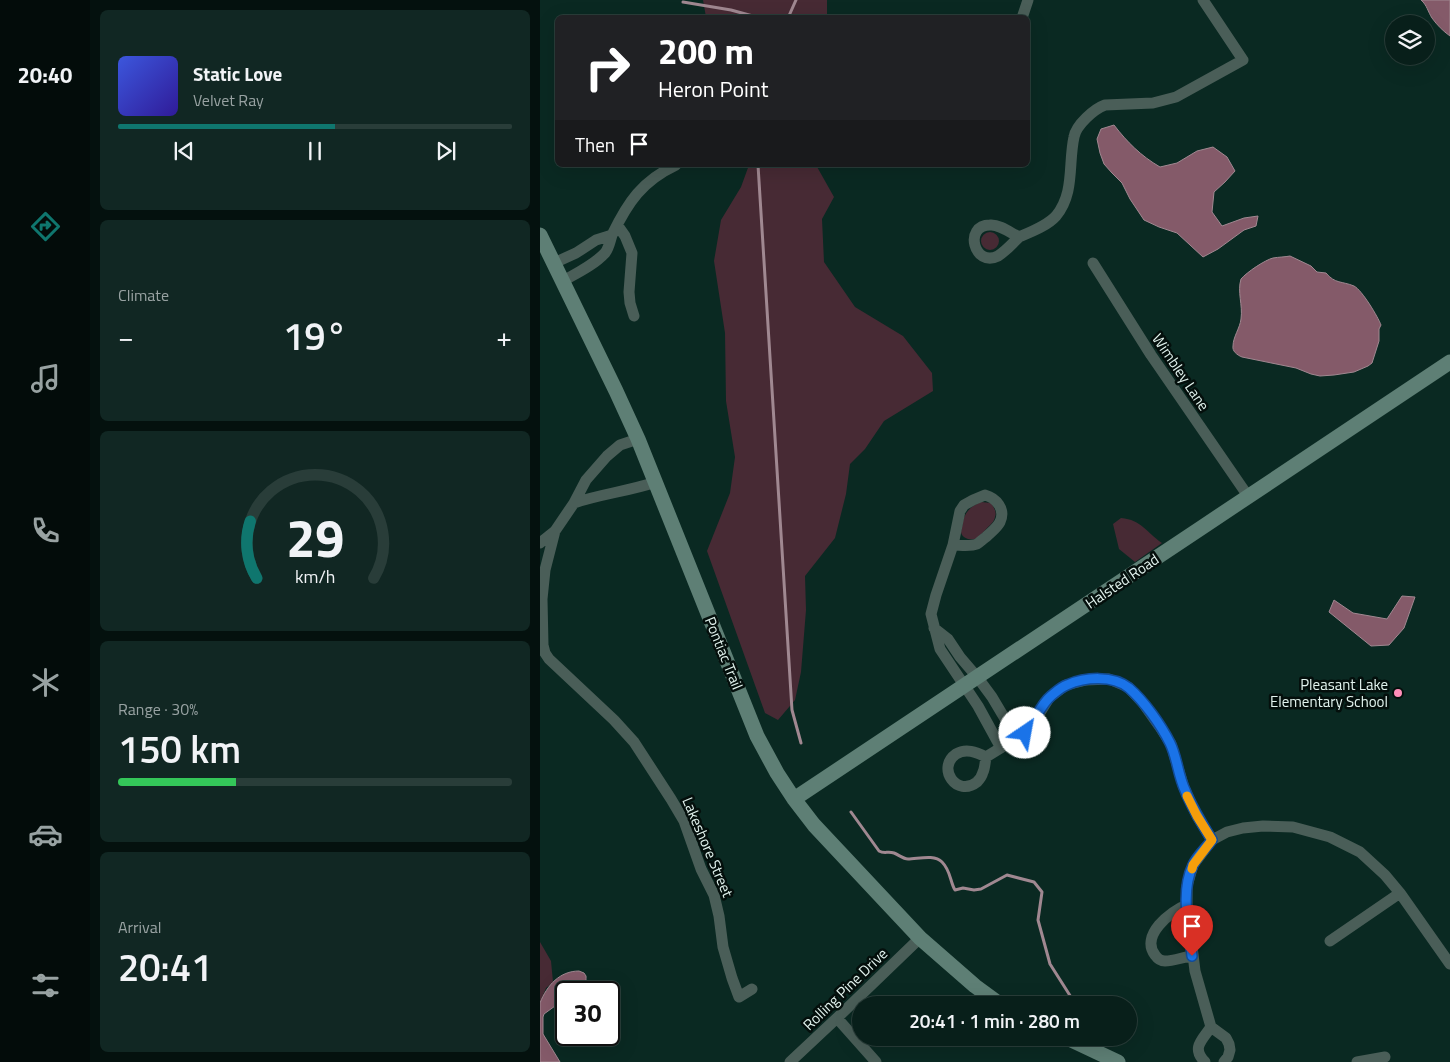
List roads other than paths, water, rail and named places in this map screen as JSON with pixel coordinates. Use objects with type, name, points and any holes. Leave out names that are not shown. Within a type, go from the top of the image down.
[{"type":"main road","name":"Pontiac Trail","points":[[540,235],[638,438],[757,736],[777,773],[814,825],[920,938],[989,996]]},
{"type":"main road","name":"Halsted Road","points":[[794,799],[1450,362]]},
{"type":"main road","points":[[1084,1046],[1118,1062]]},
{"type":"street","points":[[1023,15],[1028,0]]},
{"type":"street","points":[[1019,237],[1038,229],[1055,217],[1065,202],[1074,135],[1088,116],[1105,105],[1153,103],[1176,97],[1243,60],[1202,0]]},
{"type":"street","points":[[563,281],[594,262],[606,252],[615,230],[634,196],[648,182],[673,167]]},
{"type":"street","points":[[554,263],[576,253],[615,230]]},
{"type":"street","points":[[615,230],[625,236],[632,253],[629,292],[634,316]]},
{"type":"street","name":"Wimbley Lane","points":[[1093,263],[1151,355],[1248,496]]},
{"type":"street","points":[[540,543],[555,531],[574,503],[586,480],[606,456],[620,446],[638,438]]},
{"type":"street","points":[[574,503],[597,495],[641,487],[656,482]]},
{"type":"street","points":[[953,545],[976,544],[993,530],[1000,523],[1002,515],[1001,508],[997,502],[990,496],[985,495],[964,505],[960,511],[953,545],[931,614],[940,649],[978,706],[1002,748]]},
{"type":"street","points":[[543,654],[542,599],[545,570],[555,531]]},
{"type":"street","points":[[934,628],[948,639],[978,678],[992,697],[1017,739]]},
{"type":"street","name":"Lakeshore Street","points":[[543,654],[614,720],[634,742],[671,799],[684,821],[714,895],[723,947],[739,996],[752,989]]},
{"type":"street","points":[[986,757],[1017,739],[1031,727],[1049,698],[1066,685],[1086,680],[1109,679],[1128,687],[1143,703],[1171,744],[1184,788],[1197,816],[1212,840]]},
{"type":"street","points":[[1224,1062],[1230,1050],[1229,1044],[1226,1038],[1211,1027],[1195,971],[1186,905],[1187,886],[1193,865],[1212,840],[1228,832],[1263,826],[1292,827],[1330,837],[1360,852],[1385,875],[1400,893],[1450,964]]},
{"type":"street","points":[[1330,942],[1400,893]]},
{"type":"street","points":[[1186,905],[1166,918],[1156,930],[1150,942],[1150,948],[1157,958],[1163,961],[1192,956]]},
{"type":"street","name":"Rolling Pine Drive","points":[[790,1062],[920,938]]},
{"type":"street","points":[[837,1018],[876,1062]]},
{"type":"street","points":[[1205,1062],[1198,1051],[1198,1045],[1211,1027]]},
{"type":"street","points":[[1357,1062],[1385,1057]]},
{"type":"waterway","points":[[789,15],[796,0]]},
{"type":"waterway","points":[[683,2],[749,15]]},
{"type":"waterway","points":[[758,167],[792,710],[801,743]]},
{"type":"waterway","points":[[851,812],[879,851],[894,853],[906,859],[935,858],[942,862],[947,869],[955,890],[963,888],[981,889],[1007,875],[1034,882],[1042,892],[1038,920],[1050,964],[1070,996]]},
{"type":"place","name":"Pleasant Lake Elementary School","points":[[1398,693]]}]
